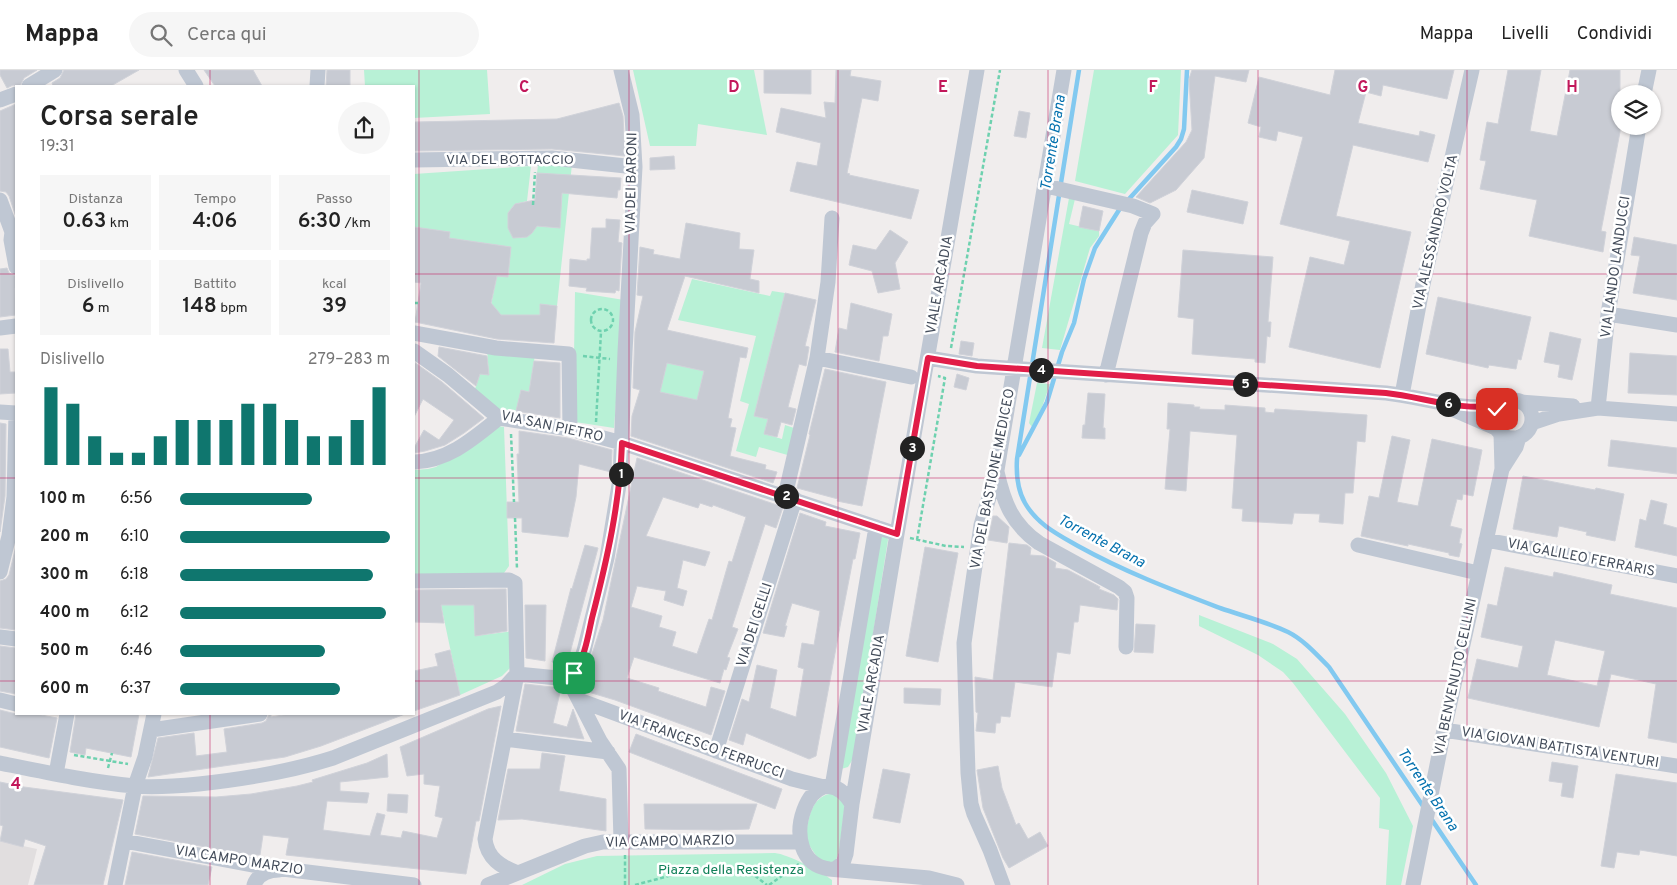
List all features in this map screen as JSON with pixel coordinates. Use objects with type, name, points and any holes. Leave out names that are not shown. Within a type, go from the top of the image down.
[{"type":"street","points":[[31,85],[55,70]]},
{"type":"street","points":[[186,70],[195,85]]},
{"type":"street","points":[[317,85],[318,70]]},
{"type":"street","name":"VIA DEI BARONI","points":[[568,679],[574,673],[581,659],[599,592],[619,492],[635,167],[632,115],[621,70]]},
{"type":"street","name":"VIALE ARCADIA","points":[[852,804],[903,536],[928,358],[977,70]]},
{"type":"street","name":"VIA DEL BASTIONE MEDICEO","points":[[1003,885],[974,814],[968,773],[964,643],[984,514],[997,470],[1018,369],[1050,187],[1064,70]]},
{"type":"street","name":"VIA ALESSANDRO VOLTA","points":[[1402,395],[1423,284],[1472,70]]},
{"type":"street","points":[[1646,85],[1649,70]]},
{"type":"street","name":"VIA LANDO LANDUCCI","points":[[1595,408],[1621,228],[1637,135]]},
{"type":"street","name":"VIA DEL BOTTACCIO","points":[[415,160],[559,158],[635,167]]},
{"type":"street","points":[[1050,187],[1132,206],[1153,214],[1147,220],[1141,232],[1106,375]]},
{"type":"street","points":[[0,200],[11,232],[15,261]]},
{"type":"street","name":"VIA DEI GELLI","points":[[716,751],[790,497],[817,358],[828,282],[832,218]]},
{"type":"street","points":[[1608,314],[1677,325]]},
{"type":"street","points":[[0,328],[15,326]]},
{"type":"street","points":[[415,333],[496,348],[570,354],[570,430]]},
{"type":"street","name":"VIA SAN PIETRO","points":[[415,353],[448,375],[505,419],[570,430],[622,443],[790,497],[903,536]]},
{"type":"street","points":[[817,358],[911,377]]},
{"type":"street","points":[[928,358],[966,365],[1402,395],[1439,403],[1478,407],[1500,405],[1511,400],[1677,414]]},
{"type":"street","points":[[1439,403],[1512,438],[1519,437],[1528,431],[1532,423],[1530,411],[1522,402]]},
{"type":"street","points":[[1498,431],[1495,414],[1500,405]]},
{"type":"street","points":[[1532,423],[1559,414],[1595,408]]},
{"type":"street","points":[[0,412],[15,413]]},
{"type":"street","points":[[415,462],[426,462],[449,454],[505,419]]},
{"type":"street","name":"VIA BENVENUTO CELLINI","points":[[1413,885],[1444,730],[1502,469],[1498,431]]},
{"type":"street","name":"VIA BENVENUTO CELLINI","points":[[1502,469],[1516,447],[1519,437]]},
{"type":"street","points":[[0,572],[9,536],[14,497],[15,455]]},
{"type":"street","points":[[997,470],[1009,512],[1028,534],[1039,543],[1125,592],[1128,603],[1126,648]]},
{"type":"street","points":[[830,787],[876,527]]},
{"type":"street","name":"VIA GALILEO FERRARIS","points":[[1486,540],[1677,576]]},
{"type":"street","points":[[1358,545],[1478,573]]},
{"type":"street","points":[[415,581],[509,580],[515,583],[517,674],[485,839],[489,852],[497,863],[518,873]]},
{"type":"street","points":[[0,637],[15,639]]},
{"type":"street","points":[[517,674],[568,679],[619,769],[622,848]]},
{"type":"street","points":[[0,756],[58,761],[135,786],[222,782],[289,771],[333,758],[406,720],[497,692],[506,686],[517,674]]},
{"type":"street","points":[[0,700],[15,704]]},
{"type":"street","name":"VIA FRANCESCO FERRUCCI","points":[[579,700],[792,778],[830,787]]},
{"type":"street","points":[[58,761],[66,715]]},
{"type":"street","points":[[115,885],[135,786],[141,774],[154,715]]},
{"type":"street","points":[[151,730],[253,715]]},
{"type":"street","name":"VIA GIOVAN BATTISTA VENTURI","points":[[1444,730],[1677,766]]},
{"type":"street","points":[[505,739],[608,752]]},
{"type":"street","points":[[0,763],[58,761]]},
{"type":"street","points":[[858,766],[830,787],[817,789],[808,799],[802,818],[800,842],[807,858],[822,868],[929,878],[957,885]]},
{"type":"street","points":[[830,787],[847,796],[852,804],[845,860],[835,869]]},
{"type":"street","name":"VIA CAMPO MARZIO","points":[[124,841],[244,864],[414,885]]},
{"type":"street","name":"VIA CAMPO MARZIO","points":[[488,885],[584,846],[603,842],[622,848],[800,842]]},
{"type":"street","points":[[848,844],[851,859],[856,866],[865,872]]},
{"type":"street","points":[[254,885],[256,880],[264,873],[272,870],[295,870]]},
{"type":"path","points":[[943,347],[950,348],[1000,70]]},
{"type":"path","points":[[533,205],[536,158]]},
{"type":"path","points":[[602,309],[608,312],[613,321],[610,328],[601,332],[594,328],[590,322],[592,314],[602,309]]},
{"type":"path","points":[[596,436],[601,332]]},
{"type":"path","points":[[570,354],[625,360]]},
{"type":"path","points":[[917,540],[946,378],[938,376]]},
{"type":"path","points":[[505,419],[514,502]]},
{"type":"path","points":[[515,518],[517,567],[515,583]]},
{"type":"path","points":[[903,536],[946,546],[978,548]]},
{"type":"path","points":[[108,768],[112,753]]},
{"type":"path","points":[[58,761],[110,761],[132,765]]},
{"type":"path","points":[[622,848],[625,885]]},
{"type":"path","points":[[635,885],[691,870],[716,868],[750,872],[768,885],[807,858]]},
{"type":"shaded area","points":[[0,841],[37,849],[28,885],[0,885]]},
{"type":"green space","points":[[364,70],[487,70],[490,114],[415,118],[415,85],[365,85]]},
{"type":"green space","points":[[633,70],[754,70],[767,135],[698,124],[696,146],[650,146]]},
{"type":"green space","points":[[1094,70],[1181,70],[1178,135],[1125,194],[1075,181]]},
{"type":"green space","points":[[572,164],[557,306],[540,304],[540,315],[498,315],[491,305],[497,276],[508,277],[511,247],[449,238],[450,232],[415,227],[415,174],[531,166],[527,201],[515,204],[508,213],[511,233],[522,238],[532,233],[535,226],[559,228],[564,175],[537,173],[538,165]]},
{"type":"green space","points":[[1069,198],[1075,199],[1069,224],[1099,231],[1099,236],[1090,248],[1060,350],[1042,348]]},
{"type":"green space","points":[[692,279],[770,296],[772,291],[785,293],[754,416],[768,419],[765,434],[782,439],[785,425],[797,429],[791,456],[759,447],[756,457],[736,451],[749,404],[740,401],[756,336],[678,320]]},
{"type":"green space","points":[[575,292],[624,300],[614,428],[575,422]]},
{"type":"green space","points":[[487,350],[535,355],[529,392],[521,390],[516,413],[498,409],[474,392],[480,374],[489,375]]},
{"type":"green space","points":[[667,363],[704,371],[697,400],[660,392]]},
{"type":"green space","points":[[1037,383],[1050,384],[1042,407],[1032,427],[1029,423]]},
{"type":"green space","points":[[498,426],[504,427],[509,566],[504,573],[415,576],[415,470],[436,467]]},
{"type":"green space","points":[[880,531],[888,540],[853,759],[848,767],[841,769]]},
{"type":"green space","points":[[441,605],[474,605],[475,636],[513,631],[511,667],[502,676],[460,695]]},
{"type":"green space","points":[[1199,615],[1273,644],[1297,659],[1345,714],[1386,773],[1413,826],[1401,885],[1386,885],[1389,830],[1379,828],[1380,798],[1283,672],[1258,655],[1199,626]]},
{"type":"green space","points":[[833,793],[845,803],[839,852],[835,862],[821,863],[805,839],[809,817],[815,804],[825,795]]},
{"type":"green space","name":"Piazza della Resistenza","points":[[775,853],[796,860],[821,873],[832,880],[832,885],[522,885],[565,864],[597,856]]},
{"type":"building","points":[[0,70],[37,70],[24,78],[20,85],[13,85],[7,88],[0,75]]},
{"type":"building","points":[[64,70],[139,70],[113,85],[53,85],[52,83],[60,78]]},
{"type":"building","points":[[204,70],[253,70],[261,85],[214,85]]},
{"type":"building","points":[[327,70],[350,70],[350,85],[326,85]]},
{"type":"building","points":[[764,70],[811,70],[811,94],[764,93]]},
{"type":"building","points":[[836,70],[851,70],[850,76],[881,81],[878,101],[862,98],[847,173],[919,190],[911,219],[790,191],[797,162],[817,166],[821,143],[776,132],[781,108],[826,118],[824,102],[835,103]]},
{"type":"building","points":[[1192,70],[1249,70],[1246,82],[1215,76],[1204,158],[1176,190],[1150,203],[1136,197],[1186,142],[1192,130],[1189,79]]},
{"type":"building","points":[[1335,70],[1454,70],[1447,99],[1383,85],[1381,96],[1366,92],[1358,123],[1419,136],[1420,131],[1435,135],[1428,162],[1353,145],[1336,216],[1411,232],[1380,368],[1289,347],[1310,257],[1344,265],[1350,241],[1280,224],[1303,137],[1278,131],[1276,141],[1259,137],[1261,127],[1248,123],[1259,77],[1330,95]]},
{"type":"building","points":[[1508,70],[1541,70],[1530,131],[1557,136],[1570,70],[1620,70],[1620,85],[1611,85],[1611,135],[1619,135],[1601,231],[1606,232],[1603,252],[1529,236],[1537,200],[1480,189],[1486,161],[1480,160],[1487,122],[1498,124]]},
{"type":"building","points":[[619,103],[623,116],[625,156],[552,149],[415,151],[415,122],[557,119]]},
{"type":"building","points":[[15,104],[15,214],[9,196],[6,192],[0,191],[0,111]]},
{"type":"building","points":[[1019,111],[1030,113],[1026,138],[1014,136]]},
{"type":"building","points":[[674,156],[675,169],[650,170],[650,158]]},
{"type":"building","points":[[537,173],[621,178],[620,190],[618,190],[617,198],[562,193],[560,228],[537,226],[527,237],[513,238],[508,228],[508,213],[515,204],[535,200]]},
{"type":"building","points":[[1192,190],[1248,202],[1243,224],[1187,212]]},
{"type":"building","points":[[1083,206],[1103,211],[1099,231],[1079,227]]},
{"type":"building","points":[[606,219],[620,220],[618,242],[622,243],[619,291],[616,290],[615,293],[586,291],[587,288],[569,286],[570,259],[587,261],[587,259],[590,259],[592,228],[606,228]]},
{"type":"building","points":[[686,223],[740,233],[739,249],[754,250],[750,279],[759,281],[759,293],[685,276],[667,330],[748,348],[746,358],[740,357],[728,418],[732,419],[730,427],[736,428],[730,456],[766,465],[765,469],[777,472],[773,483],[631,436],[632,416],[640,390],[633,388],[635,332],[643,296],[637,295],[640,247],[654,250],[653,254],[680,259]],"holes":[[[667,363],[704,371],[697,400],[660,392]]]},
{"type":"building","points":[[415,227],[450,232],[449,238],[511,247],[508,277],[497,276],[491,303],[501,315],[540,315],[540,304],[557,306],[554,343],[497,339],[415,322],[421,283],[415,282]]},
{"type":"building","points":[[890,230],[908,242],[895,263],[900,289],[878,293],[872,271],[849,265],[853,245],[876,250]]},
{"type":"building","points":[[1634,237],[1677,245],[1677,300],[1633,293],[1640,256],[1631,255]]},
{"type":"building","points":[[1183,250],[1273,257],[1268,322],[1271,322],[1270,337],[1267,336],[1265,363],[1255,362],[1255,359],[1192,354],[1194,319],[1178,317]]},
{"type":"building","points":[[7,268],[9,273],[15,276],[15,315],[0,317],[0,269]]},
{"type":"building","points":[[785,293],[816,300],[805,346],[809,347],[806,366],[799,364],[788,407],[796,409],[792,425],[781,422],[777,437],[764,434],[768,419],[754,416]]},
{"type":"building","points":[[1438,297],[1531,317],[1521,360],[1518,359],[1516,369],[1489,365],[1488,368],[1426,354]]},
{"type":"building","points":[[851,303],[892,314],[888,336],[883,336],[879,361],[835,352],[839,328],[847,330]]},
{"type":"building","points":[[1550,332],[1581,339],[1572,380],[1558,377],[1560,365],[1544,362]]},
{"type":"building","points":[[961,341],[974,343],[972,356],[959,354]]},
{"type":"building","points":[[439,347],[487,356],[489,375],[480,374],[476,386],[438,356]]},
{"type":"building","points":[[0,349],[8,349],[10,372],[15,372],[15,393],[0,394]]},
{"type":"building","points":[[1630,353],[1677,356],[1677,395],[1628,393]]},
{"type":"building","points":[[534,361],[560,363],[560,418],[516,411],[521,390],[529,392]]},
{"type":"building","points":[[415,363],[442,382],[484,418],[445,445],[415,453],[415,446],[424,430],[439,440],[454,420],[423,399],[415,415]]},
{"type":"building","points":[[825,369],[886,382],[862,506],[837,501],[838,499],[797,488]]},
{"type":"building","points":[[957,374],[969,378],[966,390],[954,387]]},
{"type":"building","points":[[1088,393],[1105,394],[1103,428],[1105,428],[1105,439],[1082,438]]},
{"type":"building","points":[[1168,403],[1194,405],[1194,407],[1200,407],[1199,409],[1225,410],[1225,405],[1265,408],[1265,412],[1274,413],[1275,409],[1367,415],[1365,442],[1357,441],[1353,493],[1345,493],[1343,524],[1319,522],[1320,514],[1294,513],[1292,524],[1242,521],[1243,509],[1232,508],[1237,435],[1190,431],[1186,491],[1165,489],[1170,429],[1167,429]]},
{"type":"building","points":[[0,423],[6,424],[5,496],[0,532]]},
{"type":"building","points":[[519,431],[568,438],[612,450],[611,472],[579,464],[576,497],[568,537],[522,532],[522,518],[507,518],[507,502],[519,502],[517,454],[519,454]]},
{"type":"building","points":[[1392,436],[1410,440],[1397,502],[1418,506],[1432,439],[1482,450],[1473,496],[1463,494],[1462,500],[1457,499],[1450,526],[1462,529],[1459,543],[1462,544],[1459,557],[1408,544],[1408,546],[1361,536],[1369,496],[1379,498]]},
{"type":"building","points":[[1611,440],[1677,448],[1677,474],[1608,466]]},
{"type":"building","points":[[637,458],[783,507],[776,528],[765,524],[732,627],[738,629],[727,657],[730,658],[726,670],[724,669],[720,683],[634,657],[627,678],[659,688],[658,691],[706,707],[711,687],[725,691],[711,735],[585,691],[582,685],[603,620]],"holes":[[[663,497],[698,508],[700,503],[712,507],[713,505],[746,517],[732,562],[729,561],[712,620],[709,619],[697,654],[672,646],[676,632],[659,627],[662,616],[631,607],[637,586],[666,591],[664,600],[683,606],[687,591],[677,588],[683,560],[705,566],[710,552],[646,536]]]},
{"type":"building","points":[[1523,476],[1624,494],[1615,541],[1586,535],[1587,532],[1559,526],[1557,537],[1513,529]]},
{"type":"building","points":[[1651,500],[1667,504],[1663,524],[1677,528],[1677,556],[1635,547],[1640,519],[1646,521]]},
{"type":"building","points":[[800,513],[826,522],[825,526],[860,533],[855,559],[853,559],[816,756],[809,759],[746,733],[743,745],[729,740],[742,699],[749,702],[757,665],[777,670],[770,708],[796,717],[804,669],[798,667],[802,643],[814,645],[820,611],[792,603],[785,626],[787,626],[784,637],[763,633]]},
{"type":"building","points":[[993,516],[997,516],[1009,527],[1007,543],[988,540]]},
{"type":"building","points":[[1009,543],[1027,545],[1031,548],[1030,555],[1044,556],[1056,563],[1055,568],[1068,570],[1100,587],[1099,589],[1114,595],[1118,599],[1117,610],[1080,605],[1078,622],[1074,622],[1070,654],[1057,652],[1052,687],[1015,682],[1010,717],[1001,716],[1000,723],[996,723],[995,733],[976,731],[978,713],[976,712],[975,677],[993,680]]},
{"type":"building","points":[[585,545],[598,548],[567,664],[552,662],[571,588]]},
{"type":"building","points":[[925,547],[958,553],[938,662],[906,656]]},
{"type":"building","points":[[15,550],[15,630],[0,628],[0,581],[6,579],[9,575]]},
{"type":"building","points":[[1505,567],[1553,577],[1554,572],[1612,585],[1610,594],[1677,608],[1677,743],[1648,738],[1656,684],[1611,674],[1599,727],[1468,698],[1477,659],[1518,668],[1523,646],[1481,637],[1488,604],[1497,606]],"holes":[[[1555,640],[1605,651],[1597,686],[1547,675]]]},
{"type":"building","points":[[506,589],[507,631],[475,636],[474,605],[441,605],[444,623],[415,622],[415,590]]},
{"type":"building","points":[[525,605],[546,605],[545,661],[526,658]]},
{"type":"building","points":[[1136,624],[1155,625],[1153,653],[1134,652]]},
{"type":"building","points":[[0,646],[15,648],[15,694],[0,691]]},
{"type":"building","points":[[450,650],[460,695],[415,711],[415,671],[438,666],[435,654]]},
{"type":"building","points":[[525,684],[561,688],[553,723],[567,727],[573,709],[584,739],[516,731]]},
{"type":"building","points":[[904,688],[941,689],[940,705],[904,703]]},
{"type":"building","points":[[501,706],[479,821],[476,821],[466,874],[286,855],[289,838],[263,835],[260,855],[249,855],[135,834],[143,796],[216,797],[251,794],[313,782],[312,780],[367,763],[387,754],[388,777],[340,782],[340,791],[369,793],[367,803],[327,801],[323,830],[370,836],[377,813],[385,815],[380,835],[401,838],[403,831],[437,838],[443,818],[435,816],[440,786],[424,784],[424,774],[407,776],[400,747],[488,709]]},
{"type":"building","points":[[0,710],[15,715],[41,715],[57,718],[49,758],[0,747]]},
{"type":"building","points":[[76,715],[139,715],[131,757],[86,748],[85,755],[70,752]]},
{"type":"building","points":[[269,715],[271,715],[271,717],[283,715],[402,715],[321,746],[285,757],[148,777],[158,738],[194,733],[196,756],[227,752],[224,729],[266,721]]},
{"type":"building","points":[[636,734],[782,789],[775,809],[629,752]]},
{"type":"building","points":[[542,753],[565,756],[559,791],[606,799],[606,831],[522,819],[498,820],[508,769],[540,769]]},
{"type":"building","points":[[1552,762],[1578,766],[1573,798],[1561,796],[1563,783],[1549,781]]},
{"type":"building","points":[[998,766],[1002,788],[1016,825],[1019,823],[1028,839],[1040,832],[1048,846],[1009,868],[1003,858],[983,808],[977,770]]},
{"type":"building","points":[[883,769],[910,774],[900,823],[873,818]]},
{"type":"building","points":[[1616,774],[1677,783],[1677,856],[1640,850],[1639,855],[1617,852],[1614,868],[1601,866]]},
{"type":"building","points":[[0,782],[123,800],[103,885],[34,885],[46,846],[25,839],[23,847],[0,841],[3,826],[0,825]]},
{"type":"building","points":[[388,794],[408,795],[407,813],[387,811]]},
{"type":"building","points":[[644,804],[757,804],[749,829],[719,830],[645,829]]},
{"type":"building","points":[[132,852],[212,867],[208,885],[125,885]]},
{"type":"waterway","name":"Torrente Brana","points":[[1079,70],[1017,459],[1018,482],[1022,498],[1035,517],[1048,528],[1096,555],[1165,587],[1272,625],[1299,639],[1329,667],[1425,809]]},
{"type":"waterway","points":[[1019,455],[1047,402],[1062,352],[1074,323],[1084,279],[1095,248],[1119,210],[1181,139],[1184,129],[1187,70]]},
{"type":"waterway","name":"Torrente Brana","points":[[1430,817],[1476,885]]},
{"type":"route","points":[[574,673],[578,668],[584,651],[599,592],[619,492],[622,443],[897,534],[928,358],[977,366],[1386,393],[1467,406],[1486,407],[1500,405],[1497,409]]}]
